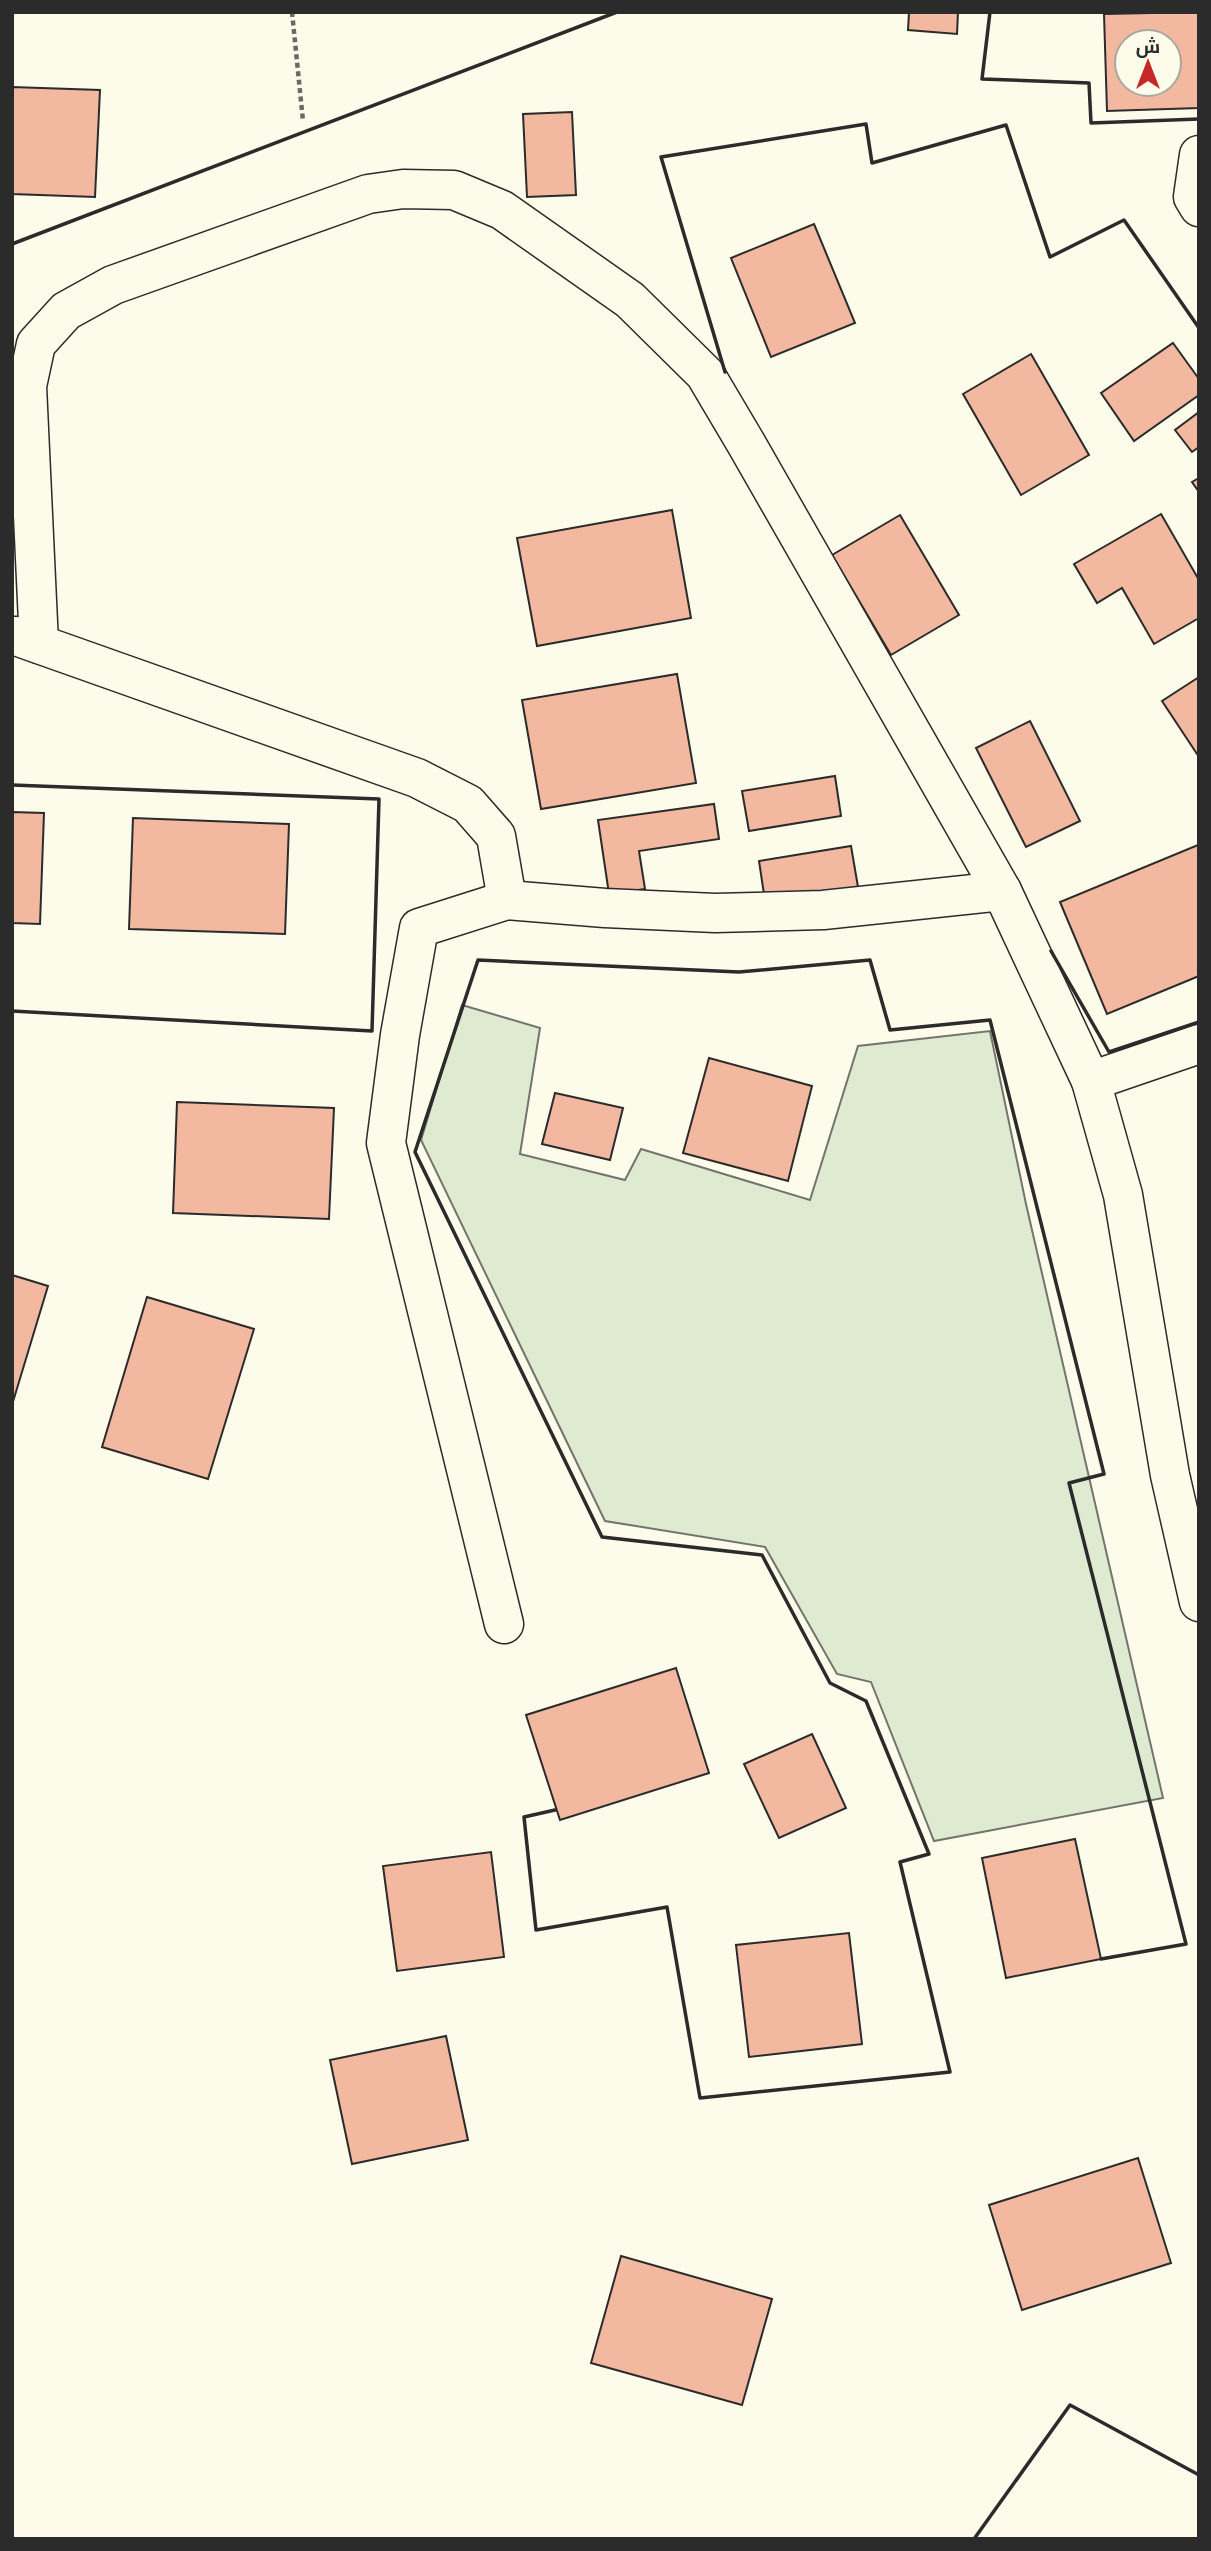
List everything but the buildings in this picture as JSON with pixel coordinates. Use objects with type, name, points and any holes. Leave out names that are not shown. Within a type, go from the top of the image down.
[{"type":"street","points":[[1199,155],[1193,197],[1199,207]]},
{"type":"street","points":[[507,900],[496,835],[468,804],[417,778],[26,639],[27,386],[36,344],[65,311],[113,285],[368,194],[403,189],[453,190],[502,210],[630,300],[705,374],[1002,891],[1091,1081],[1122,1195],[1184,1470],[1199,1602]]},
{"type":"street","points":[[504,1624],[386,1143],[400,1035],[419,928],[507,900],[715,913],[823,910],[1002,891]]},
{"type":"street","points":[[1091,1081],[1199,1044]]},
{"type":"path","points":[[292,12],[303,121]]},
{"type":"green space","points":[[462,1005],[540,1028],[520,1154],[625,1180],[641,1149],[810,1200],[858,1046],[990,1031],[1026,1204],[1163,1798],[934,1841],[871,1682],[837,1674],[765,1547],[605,1521],[421,1140]]},
{"type":"wall","points":[[12,244],[617,12]]},
{"type":"wall","points":[[990,12],[982,79],[1089,83],[1091,123],[1199,119]]},
{"type":"wall","points":[[725,372],[661,157],[866,124],[872,163],[1006,125],[1050,257],[1124,220],[1199,328]]},
{"type":"wall","points":[[12,785],[379,799],[372,1031],[12,1011]]},
{"type":"wall","points":[[1051,951],[1109,1052],[1199,1022]]},
{"type":"wall","points":[[555,1810],[524,1817],[536,1930],[667,1907],[700,2098],[950,2072],[900,1862],[929,1854],[866,1701],[830,1683],[762,1555],[602,1537],[415,1152],[478,960],[739,972],[870,960],[890,1030],[990,1020],[1104,1474],[1069,1483],[1186,1944],[1101,1959]]},
{"type":"wall","points":[[1199,1498],[1199,1507]]},
{"type":"wall","points":[[974,2539],[1070,2405],[1199,2475]]}]
